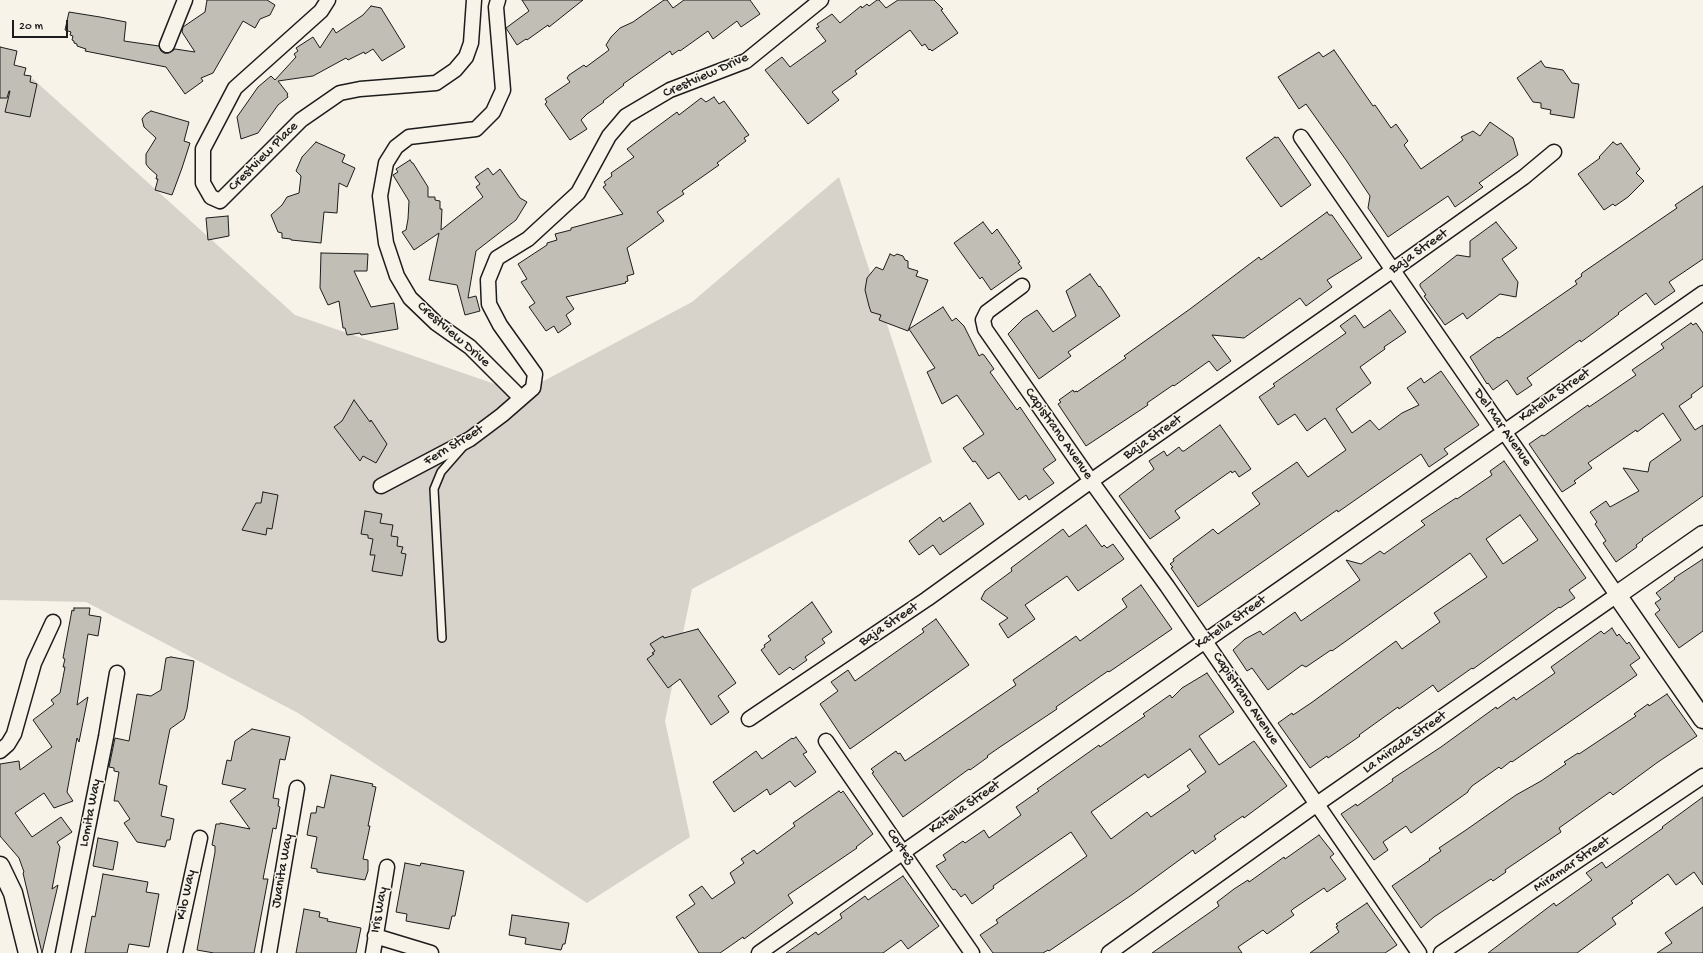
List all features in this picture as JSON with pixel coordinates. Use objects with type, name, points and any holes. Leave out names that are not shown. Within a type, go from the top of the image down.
[{"type":"street","points":[[167,45],[185,0]]},
{"type":"street","name":"Crestview Place","points":[[328,0],[321,11],[235,88],[202,149],[203,183],[211,197],[220,201],[301,120],[340,93],[360,89],[436,83],[455,70],[466,57],[471,43],[474,0]]},
{"type":"street","name":"Crestview Drive","points":[[498,0],[496,7],[503,90],[493,112],[476,128],[408,137],[396,147],[386,163],[380,196],[386,243],[397,276],[410,298],[436,323],[470,347],[521,398],[534,388],[535,374],[500,325],[489,304],[488,280],[497,258],[528,239],[578,193],[609,136],[626,116],[670,90],[746,61],[821,0]]},
{"type":"street","name":"Del Mar Avenue","points":[[1301,137],[1703,719]]},
{"type":"street","name":"Baja Street","points":[[749,719],[927,599],[1091,481],[1524,177],[1554,152]]},
{"type":"street","name":"Capistrano Avenue","points":[[1022,286],[987,312],[983,320],[985,328],[1091,481],[1206,641],[1419,953]]},
{"type":"street","name":"Katella Street","points":[[759,953],[1703,292]]},
{"type":"street","name":"Fern Street","points":[[381,486],[470,439],[521,398]]},
{"type":"street","name":"La Mirada Street","points":[[1109,953],[1316,804],[1703,535]]},
{"type":"street","points":[[0,751],[8,744],[14,734],[34,663],[53,622]]},
{"type":"street","name":"Lomita Way","points":[[62,953],[106,738],[117,673]]},
{"type":"street","name":"Cortez","points":[[826,741],[972,953]]},
{"type":"street","name":"Miramar Street","points":[[1442,953],[1703,776]]},
{"type":"street","name":"Juanita Way","points":[[269,953],[297,788]]},
{"type":"street","name":"Kilo Way","points":[[175,953],[200,838]]},
{"type":"street","points":[[0,866],[13,893],[28,953]]},
{"type":"street","name":"Iris Way","points":[[373,953],[387,867]]},
{"type":"street","points":[[375,936],[430,953]]},
{"type":"lane","points":[[442,638],[434,489],[441,472],[470,439]]},
{"type":"shaded area","points":[[33,79],[295,315],[521,393],[692,302],[839,177],[932,462],[692,589],[665,721],[690,837],[587,903],[298,713],[86,602],[0,600],[0,87]]},
{"type":"building","points":[[207,0],[267,0],[275,5],[270,15],[260,19],[255,28],[243,21],[213,73],[201,78],[203,81],[185,94],[166,67],[85,51],[86,49],[77,46],[77,44],[74,43],[72,40],[73,36],[70,35],[71,32],[65,30],[69,12],[100,17],[126,22],[124,41],[159,46],[161,51],[164,53],[169,53],[175,49],[195,52],[182,32],[183,27],[205,12]]},
{"type":"building","points":[[522,0],[583,0],[549,27],[548,25],[527,40],[526,39],[517,45],[506,28],[529,11]]},
{"type":"building","points":[[664,0],[667,0],[673,8],[684,0],[750,0],[760,14],[741,27],[737,21],[713,39],[708,31],[680,51],[679,50],[672,55],[670,51],[623,84],[624,85],[603,101],[604,102],[587,114],[581,120],[587,129],[570,140],[545,104],[547,102],[545,99],[570,82],[567,78],[569,75],[584,65],[586,67],[609,50],[606,45],[611,37],[620,28],[633,22]]},
{"type":"building","points":[[879,0],[886,8],[898,0],[934,0],[943,9],[941,10],[958,33],[932,51],[930,49],[929,50],[925,44],[922,46],[910,30],[855,71],[857,74],[832,92],[839,100],[808,124],[765,70],[782,57],[790,67],[826,41],[816,28],[819,27],[817,24],[832,14],[840,23],[861,6],[862,8],[867,4],[869,6]]},
{"type":"building","points":[[371,6],[381,8],[405,47],[382,61],[373,49],[365,54],[364,52],[348,60],[346,58],[313,76],[278,81],[288,94],[288,97],[278,105],[258,133],[241,139],[237,117],[258,87],[271,76],[275,80],[296,57],[294,54],[298,51],[296,48],[313,37],[320,48],[333,28],[336,33],[363,15]]},
{"type":"building","points":[[0,47],[17,51],[14,65],[26,68],[24,75],[31,76],[30,82],[37,84],[30,117],[5,112],[10,91],[7,98],[0,98]]},
{"type":"building","points":[[1334,50],[1373,106],[1375,105],[1391,128],[1396,124],[1408,141],[1404,145],[1421,169],[1463,140],[1461,137],[1473,131],[1480,136],[1490,122],[1513,138],[1518,155],[1479,183],[1483,187],[1455,207],[1448,196],[1388,237],[1368,208],[1370,196],[1346,160],[1306,104],[1299,109],[1278,77],[1319,52],[1323,57]]},
{"type":"building","points":[[1541,61],[1545,67],[1563,70],[1572,83],[1579,84],[1574,118],[1550,114],[1551,110],[1541,108],[1541,103],[1533,102],[1517,78]]},
{"type":"building","points":[[714,97],[719,104],[724,101],[749,135],[744,138],[746,141],[717,163],[719,165],[682,191],[684,194],[657,212],[664,221],[627,248],[634,274],[627,276],[628,281],[625,282],[626,283],[566,297],[574,309],[566,315],[571,324],[558,333],[554,326],[546,331],[529,307],[535,303],[521,282],[527,279],[518,264],[547,245],[547,243],[557,240],[555,234],[571,230],[571,228],[623,214],[603,187],[606,185],[604,182],[612,176],[611,173],[634,157],[627,149],[677,112],[679,115],[701,98],[706,102]]},
{"type":"building","points":[[151,111],[189,122],[184,141],[190,143],[172,195],[155,190],[158,179],[156,179],[157,175],[146,164],[146,154],[156,138],[144,127],[142,119]]},
{"type":"building","points":[[1275,137],[1278,137],[1311,185],[1281,207],[1246,158]]},
{"type":"building","points":[[316,142],[345,155],[342,162],[355,168],[347,187],[339,183],[337,213],[324,212],[321,243],[282,238],[282,233],[278,232],[271,215],[282,205],[287,197],[299,193],[301,176],[296,171],[302,157]]},
{"type":"building","points":[[1613,142],[1617,145],[1621,143],[1640,169],[1636,173],[1644,181],[1628,197],[1615,206],[1613,204],[1604,210],[1578,174],[1600,158],[1599,157]]},
{"type":"building","points":[[410,160],[428,187],[428,197],[435,197],[435,200],[440,201],[440,209],[442,209],[441,230],[483,197],[476,187],[480,184],[475,177],[488,168],[493,175],[500,169],[520,198],[527,202],[516,220],[476,251],[468,298],[476,296],[480,311],[465,315],[457,285],[429,280],[439,233],[414,250],[402,232],[406,230],[409,201],[393,175],[398,172],[396,169]]},
{"type":"building","points":[[1703,186],[1703,259],[1669,282],[1675,291],[1655,305],[1646,293],[1581,342],[1580,340],[1527,378],[1532,385],[1517,395],[1507,380],[1493,390],[1488,383],[1487,384],[1470,357],[1577,284],[1575,281],[1582,276],[1582,273],[1677,208],[1675,205]]},
{"type":"building","points":[[1327,212],[1329,215],[1332,215],[1362,258],[1327,280],[1332,287],[1306,306],[1300,298],[1244,338],[1212,335],[1231,361],[1217,371],[1209,361],[1147,403],[1148,405],[1086,446],[1058,404],[1061,402],[1059,400],[1073,390],[1074,392],[1077,392],[1126,358],[1124,356],[1259,257],[1261,260]]},
{"type":"building","points":[[228,216],[229,236],[208,240],[206,218]]},
{"type":"building","points":[[983,222],[992,234],[997,229],[1020,262],[1018,263],[1022,268],[991,290],[982,277],[980,279],[954,243]]},
{"type":"building","points":[[1496,222],[1517,248],[1502,259],[1518,282],[1516,297],[1500,294],[1467,319],[1463,313],[1445,325],[1424,296],[1426,295],[1420,284],[1457,255],[1470,257],[1470,241]]},
{"type":"building","points":[[321,253],[368,254],[367,271],[354,271],[371,307],[394,303],[398,329],[361,335],[360,333],[347,335],[345,328],[343,328],[339,301],[328,305],[320,288]]},
{"type":"building","points":[[890,254],[894,256],[897,254],[903,256],[905,260],[908,261],[908,268],[918,271],[916,276],[928,280],[908,331],[879,320],[881,315],[871,312],[865,290],[867,278],[876,267],[883,270]]},
{"type":"building","points":[[1090,274],[1120,316],[1068,352],[1071,356],[1039,379],[1008,334],[1023,319],[1037,310],[1053,332],[1076,316],[1066,291]]},
{"type":"building","points":[[943,307],[952,321],[956,318],[964,326],[979,356],[982,354],[984,355],[994,369],[990,372],[1017,410],[1020,407],[1056,460],[1043,469],[1054,483],[1029,500],[1026,495],[1019,500],[999,472],[988,479],[975,461],[973,462],[963,448],[984,434],[957,395],[942,404],[927,372],[935,368],[909,329]]},
{"type":"building","points":[[1390,310],[1406,332],[1384,347],[1385,349],[1360,367],[1371,383],[1336,409],[1352,433],[1370,420],[1379,430],[1402,413],[1419,405],[1407,388],[1421,378],[1424,383],[1441,371],[1479,425],[1444,449],[1448,454],[1429,467],[1421,454],[1338,512],[1337,510],[1198,607],[1171,568],[1173,567],[1170,564],[1174,561],[1173,559],[1213,529],[1218,534],[1260,504],[1252,493],[1297,462],[1308,477],[1346,450],[1325,418],[1307,431],[1295,414],[1278,425],[1259,397],[1275,386],[1273,384],[1346,333],[1340,326],[1355,315],[1364,328]]},
{"type":"building","points":[[1691,323],[1693,325],[1696,323],[1703,333],[1703,386],[1691,395],[1692,397],[1679,406],[1695,430],[1703,425],[1703,496],[1642,539],[1643,540],[1636,545],[1637,547],[1616,562],[1603,543],[1606,541],[1595,524],[1597,522],[1590,512],[1606,501],[1610,507],[1639,491],[1623,468],[1648,472],[1650,462],[1681,440],[1663,413],[1637,432],[1636,430],[1588,463],[1592,468],[1574,481],[1576,483],[1562,492],[1529,444],[1542,435],[1544,436],[1588,405],[1589,407],[1636,375],[1632,370],[1664,348],[1661,344]]},
{"type":"building","points":[[354,400],[370,422],[371,420],[387,444],[376,463],[363,456],[360,461],[334,427],[342,421]]},
{"type":"building","points":[[1220,425],[1251,469],[1239,477],[1235,471],[1232,473],[1231,471],[1176,510],[1175,511],[1180,518],[1150,539],[1119,496],[1154,469],[1149,461],[1164,451],[1167,456],[1179,447],[1182,451],[1184,451]]},
{"type":"building","points":[[1504,461],[1586,578],[1569,590],[1575,598],[1560,608],[1559,607],[1473,669],[1472,668],[1438,692],[1433,685],[1399,709],[1398,707],[1328,758],[1327,756],[1310,768],[1278,723],[1292,713],[1293,715],[1311,703],[1396,641],[1402,649],[1440,622],[1434,613],[1487,577],[1470,553],[1332,651],[1331,650],[1306,667],[1302,665],[1268,690],[1252,668],[1247,671],[1233,650],[1245,639],[1260,631],[1263,635],[1295,612],[1301,621],[1360,580],[1346,560],[1361,564],[1380,551],[1384,554],[1425,525],[1421,521],[1492,475],[1490,471]],"holes":[[[1520,515],[1538,540],[1503,564],[1486,539]]]},
{"type":"building","points":[[263,492],[278,495],[272,529],[267,528],[266,535],[242,530],[256,503],[261,503]]},
{"type":"building","points":[[970,503],[984,524],[940,555],[933,545],[919,555],[909,541],[940,517],[943,522]]},
{"type":"building","points":[[365,511],[382,514],[380,523],[393,525],[391,536],[398,537],[397,546],[403,547],[401,553],[406,554],[402,576],[372,571],[375,555],[370,555],[373,539],[368,538],[368,535],[361,534]]},
{"type":"building","points":[[1086,525],[1102,547],[1104,545],[1107,548],[1113,544],[1124,559],[1078,591],[1067,576],[1025,605],[1035,619],[1008,638],[999,624],[1008,618],[981,599],[985,591],[1012,571],[1011,568],[1063,529],[1069,537]]},
{"type":"building","points":[[1703,559],[1703,631],[1679,648],[1655,614],[1660,610],[1655,603],[1661,599],[1656,593],[1675,579],[1674,578]]},
{"type":"building","points":[[1141,585],[1172,629],[1056,707],[1057,709],[987,756],[988,757],[903,817],[872,773],[874,772],[871,769],[896,751],[898,754],[900,753],[905,761],[933,742],[1016,685],[1013,680],[1076,636],[1080,641],[1127,607],[1122,599]]},
{"type":"building","points":[[812,602],[832,632],[822,639],[825,643],[805,657],[807,660],[793,670],[790,667],[779,675],[761,650],[765,647],[764,645],[771,640],[768,636]]},
{"type":"building","points":[[74,608],[90,608],[89,615],[101,617],[98,636],[88,634],[77,705],[88,697],[79,742],[77,738],[67,792],[73,801],[54,808],[44,793],[15,813],[32,837],[61,817],[72,832],[57,842],[60,847],[52,889],[58,885],[42,953],[24,872],[19,858],[0,836],[0,764],[19,761],[20,770],[52,747],[33,720],[54,704],[51,700],[60,693],[65,667],[63,667],[65,659],[63,658],[72,610],[74,611]]},
{"type":"building","points":[[936,619],[969,665],[850,749],[820,704],[838,691],[831,682],[848,670],[855,681],[924,632],[922,629]]},
{"type":"building","points":[[1612,628],[1617,636],[1619,634],[1627,644],[1629,642],[1640,658],[1630,665],[1637,675],[1512,762],[1511,761],[1501,769],[1499,767],[1472,786],[1468,792],[1411,833],[1406,826],[1383,842],[1388,850],[1374,860],[1341,814],[1356,804],[1357,806],[1393,781],[1392,779],[1441,747],[1496,707],[1497,709],[1514,697],[1516,700],[1555,673],[1551,667],[1601,631],[1604,634]]},
{"type":"building","points":[[698,629],[736,683],[718,696],[729,712],[711,725],[680,679],[668,688],[647,659],[654,654],[652,653],[655,651],[650,644],[663,636],[664,638]]},
{"type":"building","points":[[171,657],[194,661],[187,709],[184,719],[170,729],[159,784],[167,786],[161,816],[174,819],[170,840],[167,840],[165,847],[137,842],[124,823],[130,819],[118,801],[114,801],[119,772],[114,771],[114,768],[109,767],[115,738],[129,741],[137,694],[151,696],[161,690],[166,658]]},
{"type":"building","points":[[1207,673],[1234,712],[1199,736],[1219,765],[1254,741],[1287,786],[1244,818],[1243,816],[1214,836],[1216,839],[1195,854],[1193,850],[1133,894],[1049,951],[1048,950],[1043,953],[993,953],[980,935],[998,923],[996,920],[1087,856],[1071,832],[993,886],[994,888],[972,904],[965,894],[961,897],[955,889],[953,890],[936,866],[946,860],[943,855],[963,841],[965,843],[984,830],[989,838],[1021,815],[1016,807],[1039,791],[1037,789],[1099,745],[1100,747],[1145,716],[1143,714],[1170,695],[1172,698],[1182,688]],"holes":[[[1190,749],[1206,772],[1187,786],[1190,790],[1151,817],[1147,812],[1111,839],[1091,812],[1145,774],[1148,778]]]},
{"type":"building","points":[[1667,694],[1697,736],[1613,795],[1610,792],[1559,828],[1561,832],[1505,870],[1506,872],[1493,881],[1491,879],[1434,917],[1421,928],[1392,886],[1430,860],[1429,859],[1441,851],[1439,848],[1516,795],[1541,781],[1566,764],[1564,762],[1578,753],[1579,754],[1636,716],[1634,714],[1648,704],[1649,706]]},
{"type":"building","points":[[252,729],[290,737],[285,760],[280,759],[273,798],[279,799],[278,806],[280,807],[276,829],[273,828],[263,879],[268,879],[254,953],[214,953],[197,950],[215,852],[215,846],[212,845],[216,824],[220,823],[250,829],[230,801],[246,789],[222,784],[227,760],[231,761],[235,741]]},
{"type":"building","points":[[796,737],[807,752],[803,754],[816,772],[795,787],[790,781],[770,795],[767,789],[734,812],[713,782],[756,751],[762,759],[792,738],[793,739]]},
{"type":"building","points":[[331,775],[373,784],[372,786],[376,787],[363,859],[368,860],[368,871],[365,880],[317,872],[317,869],[311,868],[317,837],[307,835],[311,813],[316,813],[317,806],[324,808]]},
{"type":"building","points":[[839,791],[841,793],[843,791],[873,834],[856,847],[857,848],[788,895],[793,903],[744,939],[743,937],[720,953],[699,953],[676,917],[695,904],[689,895],[702,886],[712,899],[735,883],[730,873],[744,863],[741,859],[754,850],[757,854],[795,826],[793,823]]},
{"type":"building","points":[[1703,797],[1703,885],[1694,872],[1676,885],[1668,874],[1631,901],[1633,903],[1612,918],[1616,924],[1577,953],[1488,953],[1554,903],[1556,906],[1592,880],[1586,873],[1602,862],[1606,868],[1663,828],[1662,827]]},
{"type":"building","points":[[1319,835],[1334,854],[1330,857],[1346,879],[1327,892],[1324,888],[1293,909],[1291,911],[1294,915],[1267,934],[1263,930],[1238,947],[1242,953],[1152,953],[1219,906],[1217,902],[1234,889],[1248,880],[1249,882],[1284,857],[1285,859]]},
{"type":"building","points":[[98,838],[118,842],[113,870],[93,866]]},
{"type":"building","points":[[405,863],[420,866],[421,863],[464,871],[455,916],[452,916],[449,929],[406,921],[407,914],[396,912]]},
{"type":"building","points":[[103,874],[148,882],[146,892],[159,894],[149,947],[129,944],[127,953],[85,953],[92,916],[95,917]]},
{"type":"building","points":[[903,876],[939,926],[908,949],[901,940],[883,953],[786,953],[816,932],[818,935],[842,918],[840,914],[865,896],[868,900]]},
{"type":"building","points":[[1367,903],[1397,945],[1385,953],[1310,953],[1339,932],[1336,924]]},
{"type":"building","points":[[1703,907],[1703,953],[1657,953],[1672,943],[1665,933]]},
{"type":"building","points":[[304,909],[320,912],[319,917],[328,919],[327,921],[361,928],[356,953],[296,953]]},
{"type":"building","points":[[512,915],[569,923],[565,944],[563,944],[561,950],[525,944],[526,938],[509,935]]}]
